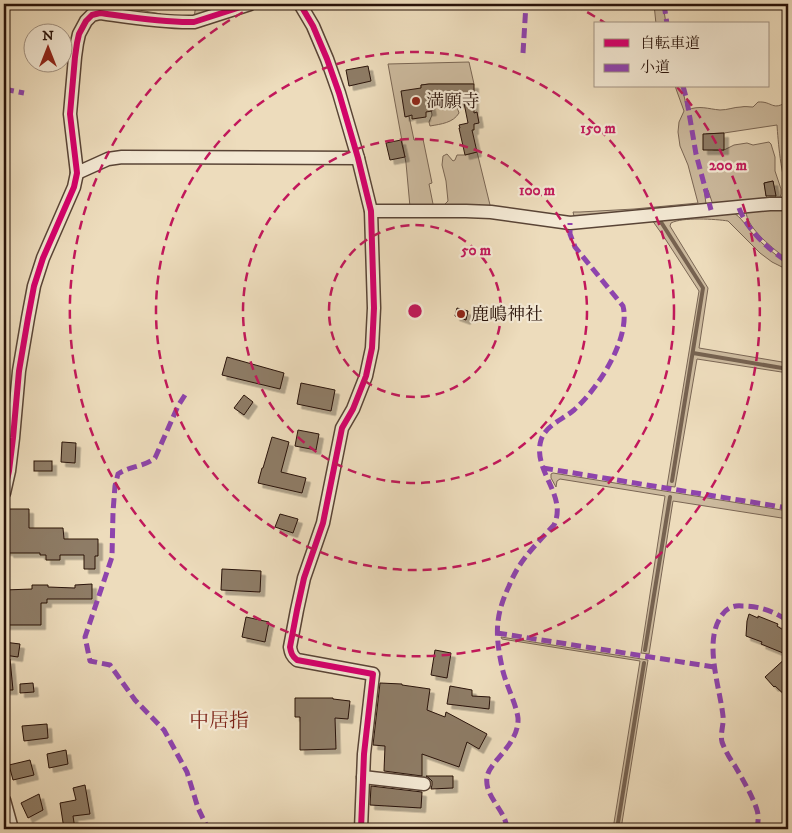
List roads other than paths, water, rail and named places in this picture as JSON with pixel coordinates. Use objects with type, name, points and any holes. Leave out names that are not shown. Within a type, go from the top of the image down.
[{"type":"street","points":[[4,493],[9,471],[19,371],[34,286],[42,258],[74,187],[77,173],[70,114],[74,57],[79,34],[86,21],[92,15],[100,13],[194,22],[250,4]]},
{"type":"street","points":[[300,4],[313,26],[339,93],[371,211],[374,308],[372,348],[369,364],[362,388],[342,428],[323,522],[304,578],[290,652],[298,660],[373,674],[365,736],[361,829]]},
{"type":"street","points":[[77,173],[108,159],[122,157],[358,158]]},
{"type":"street","points":[[371,211],[466,210],[570,223],[770,204],[788,204]]},
{"type":"street","points":[[362,778],[424,784]]},
{"type":"street","points":[[4,800],[12,829]]},
{"type":"waterway","points":[[661,222],[703,288],[672,481]]},
{"type":"waterway","points":[[693,353],[788,369]]},
{"type":"waterway","points":[[645,650],[670,497]]},
{"type":"waterway","points":[[617,829],[644,663]]},
{"type":"place","name":"満願寺","points":[[416,101]]},
{"type":"place","name":"鹿嶋神社","points":[[461,314]]},
{"type":"district","name":"中居指","points":[[219,720]]}]
